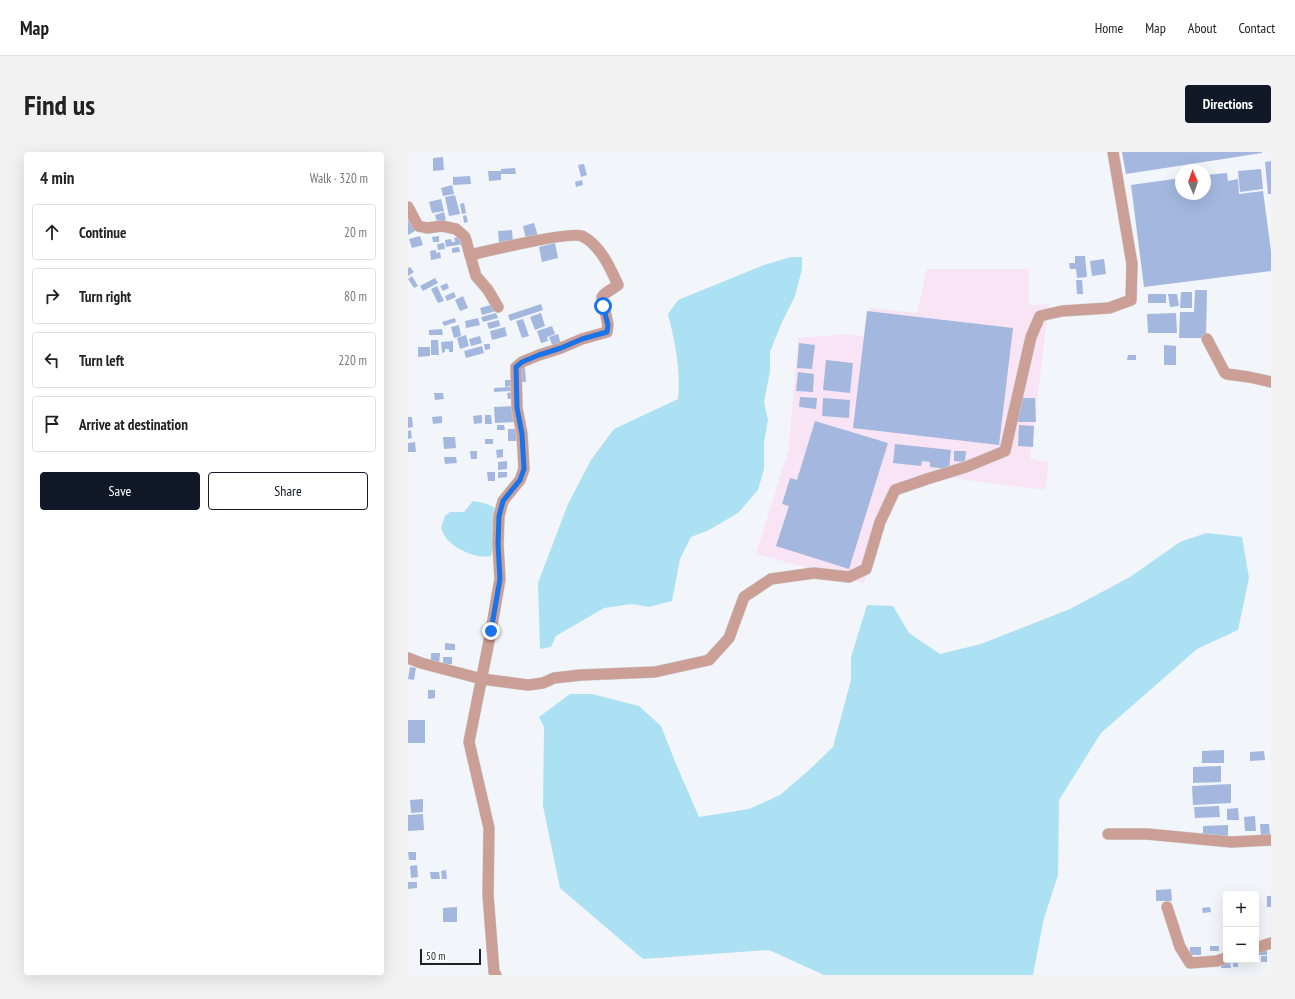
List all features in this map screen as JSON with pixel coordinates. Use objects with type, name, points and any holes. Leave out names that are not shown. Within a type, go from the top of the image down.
[{"type":"street","points":[[408,658],[421,663],[482,679],[528,685],[543,683],[554,678],[581,675],[655,672],[709,660],[729,638],[744,597],[771,579],[814,573],[849,578],[866,569],[880,522],[895,490],[966,467],[1004,451],[1031,337],[1040,316],[1062,311],[1109,308],[1131,300],[1132,264],[1113,152]]},
{"type":"street","points":[[408,207],[418,226],[427,228],[442,226],[456,229],[465,237],[476,276],[488,290],[498,307]]},
{"type":"street","points":[[470,255],[561,236],[581,235],[599,249],[612,270],[618,285],[605,293],[602,297],[608,325],[607,332],[582,339],[539,355],[522,362],[516,367],[517,408],[522,434],[524,469],[520,480],[503,501],[499,516],[498,544],[500,579],[469,742],[489,828],[488,895],[494,972],[496,975]]},
{"type":"street","points":[[1207,339],[1227,374],[1271,382]]},
{"type":"street","points":[[1108,834],[1146,834],[1231,842],[1271,840]]},
{"type":"street","points":[[1167,907],[1180,947],[1190,963],[1217,961],[1223,959]]},
{"type":"street","points":[[1259,947],[1271,943]]},
{"type":"shaded area","points":[[927,269],[1029,269],[1029,305],[1049,304],[1030,458],[1049,463],[1045,490],[920,474],[891,489],[864,583],[756,554],[789,448],[798,338],[849,334],[865,337],[869,308],[917,313]]},
{"type":"water","points":[[791,257],[802,257],[802,269],[795,296],[781,324],[770,352],[770,371],[764,402],[768,420],[764,442],[764,469],[758,490],[738,513],[709,530],[691,537],[680,559],[672,601],[649,607],[632,604],[604,608],[556,636],[551,647],[540,649],[538,583],[568,504],[591,460],[614,429],[678,399],[678,367],[668,314],[678,300],[764,265]]},
{"type":"water","points":[[473,501],[494,507],[496,509],[493,549],[491,556],[485,557],[473,555],[461,550],[447,539],[441,528],[445,516],[450,512],[464,512]]},
{"type":"water","points":[[1206,533],[1242,537],[1249,578],[1238,630],[1197,649],[1101,733],[1059,800],[1058,875],[1044,918],[1033,975],[824,975],[769,950],[643,959],[560,888],[543,806],[544,727],[539,717],[570,694],[592,694],[639,706],[661,726],[699,817],[749,809],[780,795],[833,747],[851,680],[851,657],[867,605],[893,606],[909,633],[940,654],[981,644],[1070,609],[1130,577],[1180,542]]},
{"type":"building","points":[[1122,152],[1262,152],[1191,164],[1175,164],[1175,166],[1126,174]]},
{"type":"building","points":[[443,157],[444,170],[433,171],[433,158]]},
{"type":"building","points":[[1271,161],[1271,194],[1268,194],[1265,162]]},
{"type":"building","points":[[584,164],[587,175],[581,177],[578,165]]},
{"type":"building","points":[[515,168],[516,174],[501,174],[501,169]]},
{"type":"building","points":[[1261,169],[1263,189],[1240,192],[1238,171]]},
{"type":"building","points":[[488,171],[501,171],[501,180],[489,181]]},
{"type":"building","points":[[1227,173],[1228,181],[1238,179],[1239,194],[1263,191],[1271,251],[1271,271],[1144,287],[1131,185],[1175,179],[1175,200],[1211,200],[1211,174]]},
{"type":"building","points":[[470,176],[471,184],[453,185],[453,177]]},
{"type":"building","points":[[582,180],[583,185],[576,187],[575,182]]},
{"type":"building","points":[[452,185],[454,194],[443,196],[441,188]]},
{"type":"building","points":[[455,195],[460,214],[449,216],[445,197]]},
{"type":"building","points":[[441,199],[444,211],[432,213],[429,202]]},
{"type":"building","points":[[464,203],[466,213],[462,214],[460,204]]},
{"type":"building","points":[[444,212],[446,220],[437,222],[435,215]]},
{"type":"building","points":[[466,215],[468,222],[464,223],[463,216]]},
{"type":"building","points":[[408,221],[415,231],[408,235]]},
{"type":"building","points":[[534,223],[538,236],[526,239],[523,226]]},
{"type":"building","points":[[512,230],[513,242],[499,243],[498,231]]},
{"type":"building","points":[[420,236],[423,245],[412,248],[409,239]]},
{"type":"building","points":[[439,236],[439,242],[433,242],[432,237]]},
{"type":"building","points":[[461,237],[463,244],[446,247],[445,240],[451,239],[452,242],[455,242],[454,238]]},
{"type":"building","points":[[444,243],[445,249],[438,250],[437,244]]},
{"type":"building","points":[[555,243],[558,258],[542,262],[539,247]]},
{"type":"building","points":[[459,247],[460,252],[452,253],[452,248]]},
{"type":"building","points":[[436,250],[436,253],[440,252],[441,258],[431,260],[430,251]]},
{"type":"building","points":[[1075,256],[1085,256],[1087,277],[1077,278],[1076,269],[1070,269],[1069,263],[1075,263]]},
{"type":"building","points":[[1104,259],[1106,274],[1092,276],[1090,261]]},
{"type":"building","points":[[410,267],[414,272],[408,276],[408,268]]},
{"type":"building","points":[[412,276],[418,286],[414,288],[408,279]]},
{"type":"building","points":[[435,278],[438,283],[423,291],[420,286]]},
{"type":"building","points":[[1076,280],[1082,280],[1083,294],[1077,294]]},
{"type":"building","points":[[447,283],[449,288],[443,291],[440,286]]},
{"type":"building","points":[[437,286],[444,301],[438,303],[431,289]]},
{"type":"building","points":[[1195,290],[1207,290],[1206,338],[1179,338],[1180,312],[1194,312]]},
{"type":"building","points":[[454,292],[456,297],[447,301],[445,296]]},
{"type":"building","points":[[1181,292],[1192,292],[1192,308],[1180,308]]},
{"type":"building","points":[[1148,294],[1166,294],[1166,303],[1148,303]]},
{"type":"building","points":[[1168,294],[1177,294],[1179,306],[1170,307]]},
{"type":"building","points":[[463,296],[468,308],[460,311],[455,300]]},
{"type":"building","points":[[494,304],[496,311],[482,315],[480,308]]},
{"type":"building","points":[[541,304],[543,310],[510,321],[508,315]]},
{"type":"building","points":[[867,311],[1013,328],[999,445],[853,428]]},
{"type":"building","points":[[496,313],[498,318],[483,322],[481,317]]},
{"type":"building","points":[[541,313],[545,326],[535,330],[530,317]]},
{"type":"building","points":[[1176,313],[1177,333],[1148,333],[1147,314]]},
{"type":"building","points":[[455,318],[456,322],[444,326],[442,322]]},
{"type":"building","points":[[478,318],[480,325],[466,328],[465,321]]},
{"type":"building","points":[[523,319],[529,336],[522,338],[516,321]]},
{"type":"building","points":[[499,320],[500,326],[489,329],[487,323]]},
{"type":"building","points":[[459,325],[461,336],[454,338],[451,327]]},
{"type":"building","points":[[552,326],[555,334],[547,337],[548,341],[541,343],[537,331]]},
{"type":"building","points":[[505,327],[507,336],[492,340],[490,331]]},
{"type":"building","points":[[442,329],[443,335],[429,335],[429,330]]},
{"type":"building","points":[[558,334],[561,344],[553,347],[549,337]]},
{"type":"building","points":[[466,335],[469,346],[460,349],[457,338]]},
{"type":"building","points":[[480,336],[482,343],[471,346],[469,339]]},
{"type":"building","points":[[431,340],[438,340],[439,355],[431,355]]},
{"type":"building","points":[[453,341],[453,352],[449,352],[449,349],[445,349],[445,352],[442,353],[441,342]]},
{"type":"building","points":[[799,343],[815,345],[812,369],[797,368]]},
{"type":"building","points":[[484,344],[490,344],[490,349],[485,350]]},
{"type":"building","points":[[1164,345],[1176,346],[1176,365],[1164,365]]},
{"type":"building","points":[[482,346],[484,353],[466,358],[464,351]]},
{"type":"building","points":[[418,347],[430,347],[430,356],[418,357]]},
{"type":"building","points":[[1128,355],[1136,355],[1136,360],[1127,360]]},
{"type":"building","points":[[826,360],[853,363],[850,393],[823,390]]},
{"type":"building","points":[[519,367],[525,367],[526,382],[520,382]]},
{"type":"building","points":[[798,372],[814,374],[813,392],[796,391]]},
{"type":"building","points":[[505,380],[511,380],[512,386],[505,387]]},
{"type":"building","points":[[511,387],[511,391],[494,392],[494,388]]},
{"type":"building","points":[[513,392],[513,399],[508,399],[507,393]]},
{"type":"building","points":[[434,393],[443,393],[444,399],[435,400]]},
{"type":"building","points":[[800,397],[817,398],[816,409],[799,407]]},
{"type":"building","points":[[823,398],[850,400],[849,418],[822,416]]},
{"type":"building","points":[[1018,398],[1035,398],[1036,422],[1018,422]]},
{"type":"building","points":[[514,406],[515,422],[495,423],[494,407]]},
{"type":"building","points":[[482,415],[482,423],[474,424],[473,416]]},
{"type":"building","points":[[485,415],[491,415],[492,424],[485,424]]},
{"type":"building","points":[[442,416],[442,423],[433,424],[432,417]]},
{"type":"building","points":[[408,417],[412,417],[413,427],[408,428]]},
{"type":"building","points":[[815,421],[888,443],[849,569],[776,546],[789,506],[782,504],[790,478],[797,480]]},
{"type":"building","points":[[497,425],[504,425],[505,430],[497,430]]},
{"type":"building","points":[[1019,425],[1034,426],[1033,447],[1018,446]]},
{"type":"building","points":[[508,429],[517,429],[518,441],[508,441]]},
{"type":"building","points":[[411,430],[412,438],[408,439],[408,431]]},
{"type":"building","points":[[443,437],[455,437],[456,448],[444,449]]},
{"type":"building","points":[[485,439],[493,439],[493,444],[485,444]]},
{"type":"building","points":[[415,442],[416,452],[408,452],[408,443]]},
{"type":"building","points":[[895,444],[951,450],[949,469],[930,467],[930,462],[922,461],[921,466],[893,463]]},
{"type":"building","points":[[503,449],[503,457],[497,458],[496,450]]},
{"type":"building","points":[[470,451],[477,451],[477,459],[471,459]]},
{"type":"building","points":[[954,451],[966,451],[965,462],[954,461]]},
{"type":"building","points":[[444,457],[456,457],[457,463],[445,464]]},
{"type":"building","points":[[507,461],[507,469],[498,470],[498,462]]},
{"type":"building","points":[[487,472],[495,472],[495,481],[488,481]]},
{"type":"building","points":[[498,472],[507,472],[507,477],[498,478]]},
{"type":"building","points":[[445,643],[455,644],[455,650],[445,650]]},
{"type":"building","points":[[431,653],[440,653],[439,664],[431,663]]},
{"type":"building","points":[[443,657],[452,657],[452,664],[443,664]]},
{"type":"building","points":[[410,667],[416,668],[414,680],[408,679]]},
{"type":"building","points":[[428,690],[435,690],[435,698],[428,699]]},
{"type":"building","points":[[408,720],[425,720],[425,743],[408,743]]},
{"type":"building","points":[[1224,750],[1224,763],[1202,763],[1202,751]]},
{"type":"building","points":[[1264,751],[1265,760],[1250,761],[1250,752]]},
{"type":"building","points":[[1221,766],[1221,782],[1193,783],[1193,767]]},
{"type":"building","points":[[1231,784],[1231,803],[1193,805],[1192,786]]},
{"type":"building","points":[[423,799],[423,812],[411,813],[410,800]]},
{"type":"building","points":[[1219,806],[1220,817],[1195,818],[1194,807]]},
{"type":"building","points":[[1238,808],[1239,820],[1227,820],[1227,809]]},
{"type":"building","points":[[423,814],[424,830],[408,831],[408,815]]},
{"type":"building","points":[[1255,816],[1256,831],[1245,831],[1244,817]]},
{"type":"building","points":[[1260,824],[1269,824],[1270,835],[1261,836]]},
{"type":"building","points":[[1228,825],[1228,837],[1203,838],[1203,826]]},
{"type":"building","points":[[408,852],[416,852],[416,860],[409,860]]},
{"type":"building","points":[[417,865],[418,877],[411,878],[410,866]]},
{"type":"building","points":[[446,870],[447,879],[442,879],[441,871]]},
{"type":"building","points":[[430,872],[439,872],[440,879],[431,879]]},
{"type":"building","points":[[408,882],[417,882],[417,888],[408,889]]},
{"type":"building","points":[[1171,889],[1172,901],[1156,901],[1156,890]]},
{"type":"building","points":[[1267,896],[1271,896],[1271,907],[1267,907]]},
{"type":"building","points":[[457,907],[457,922],[443,922],[443,908]]},
{"type":"building","points":[[1210,907],[1211,912],[1203,913],[1202,908]]},
{"type":"building","points":[[1210,946],[1219,946],[1219,951],[1210,951]]},
{"type":"building","points":[[1190,947],[1201,947],[1201,955],[1190,955]]},
{"type":"building","points":[[1259,950],[1267,950],[1267,955],[1259,955]]},
{"type":"building","points":[[1261,956],[1267,956],[1267,962],[1261,962]]},
{"type":"building","points":[[1221,962],[1230,963],[1231,968],[1221,968]]},
{"type":"building","points":[[1233,963],[1238,963],[1238,967],[1233,967]]},
{"type":"route","points":[[491,631],[500,579],[498,544],[499,516],[503,501],[520,480],[524,469],[522,434],[517,408],[516,367],[522,362],[539,355],[582,339],[607,332],[608,325],[603,306]]}]
